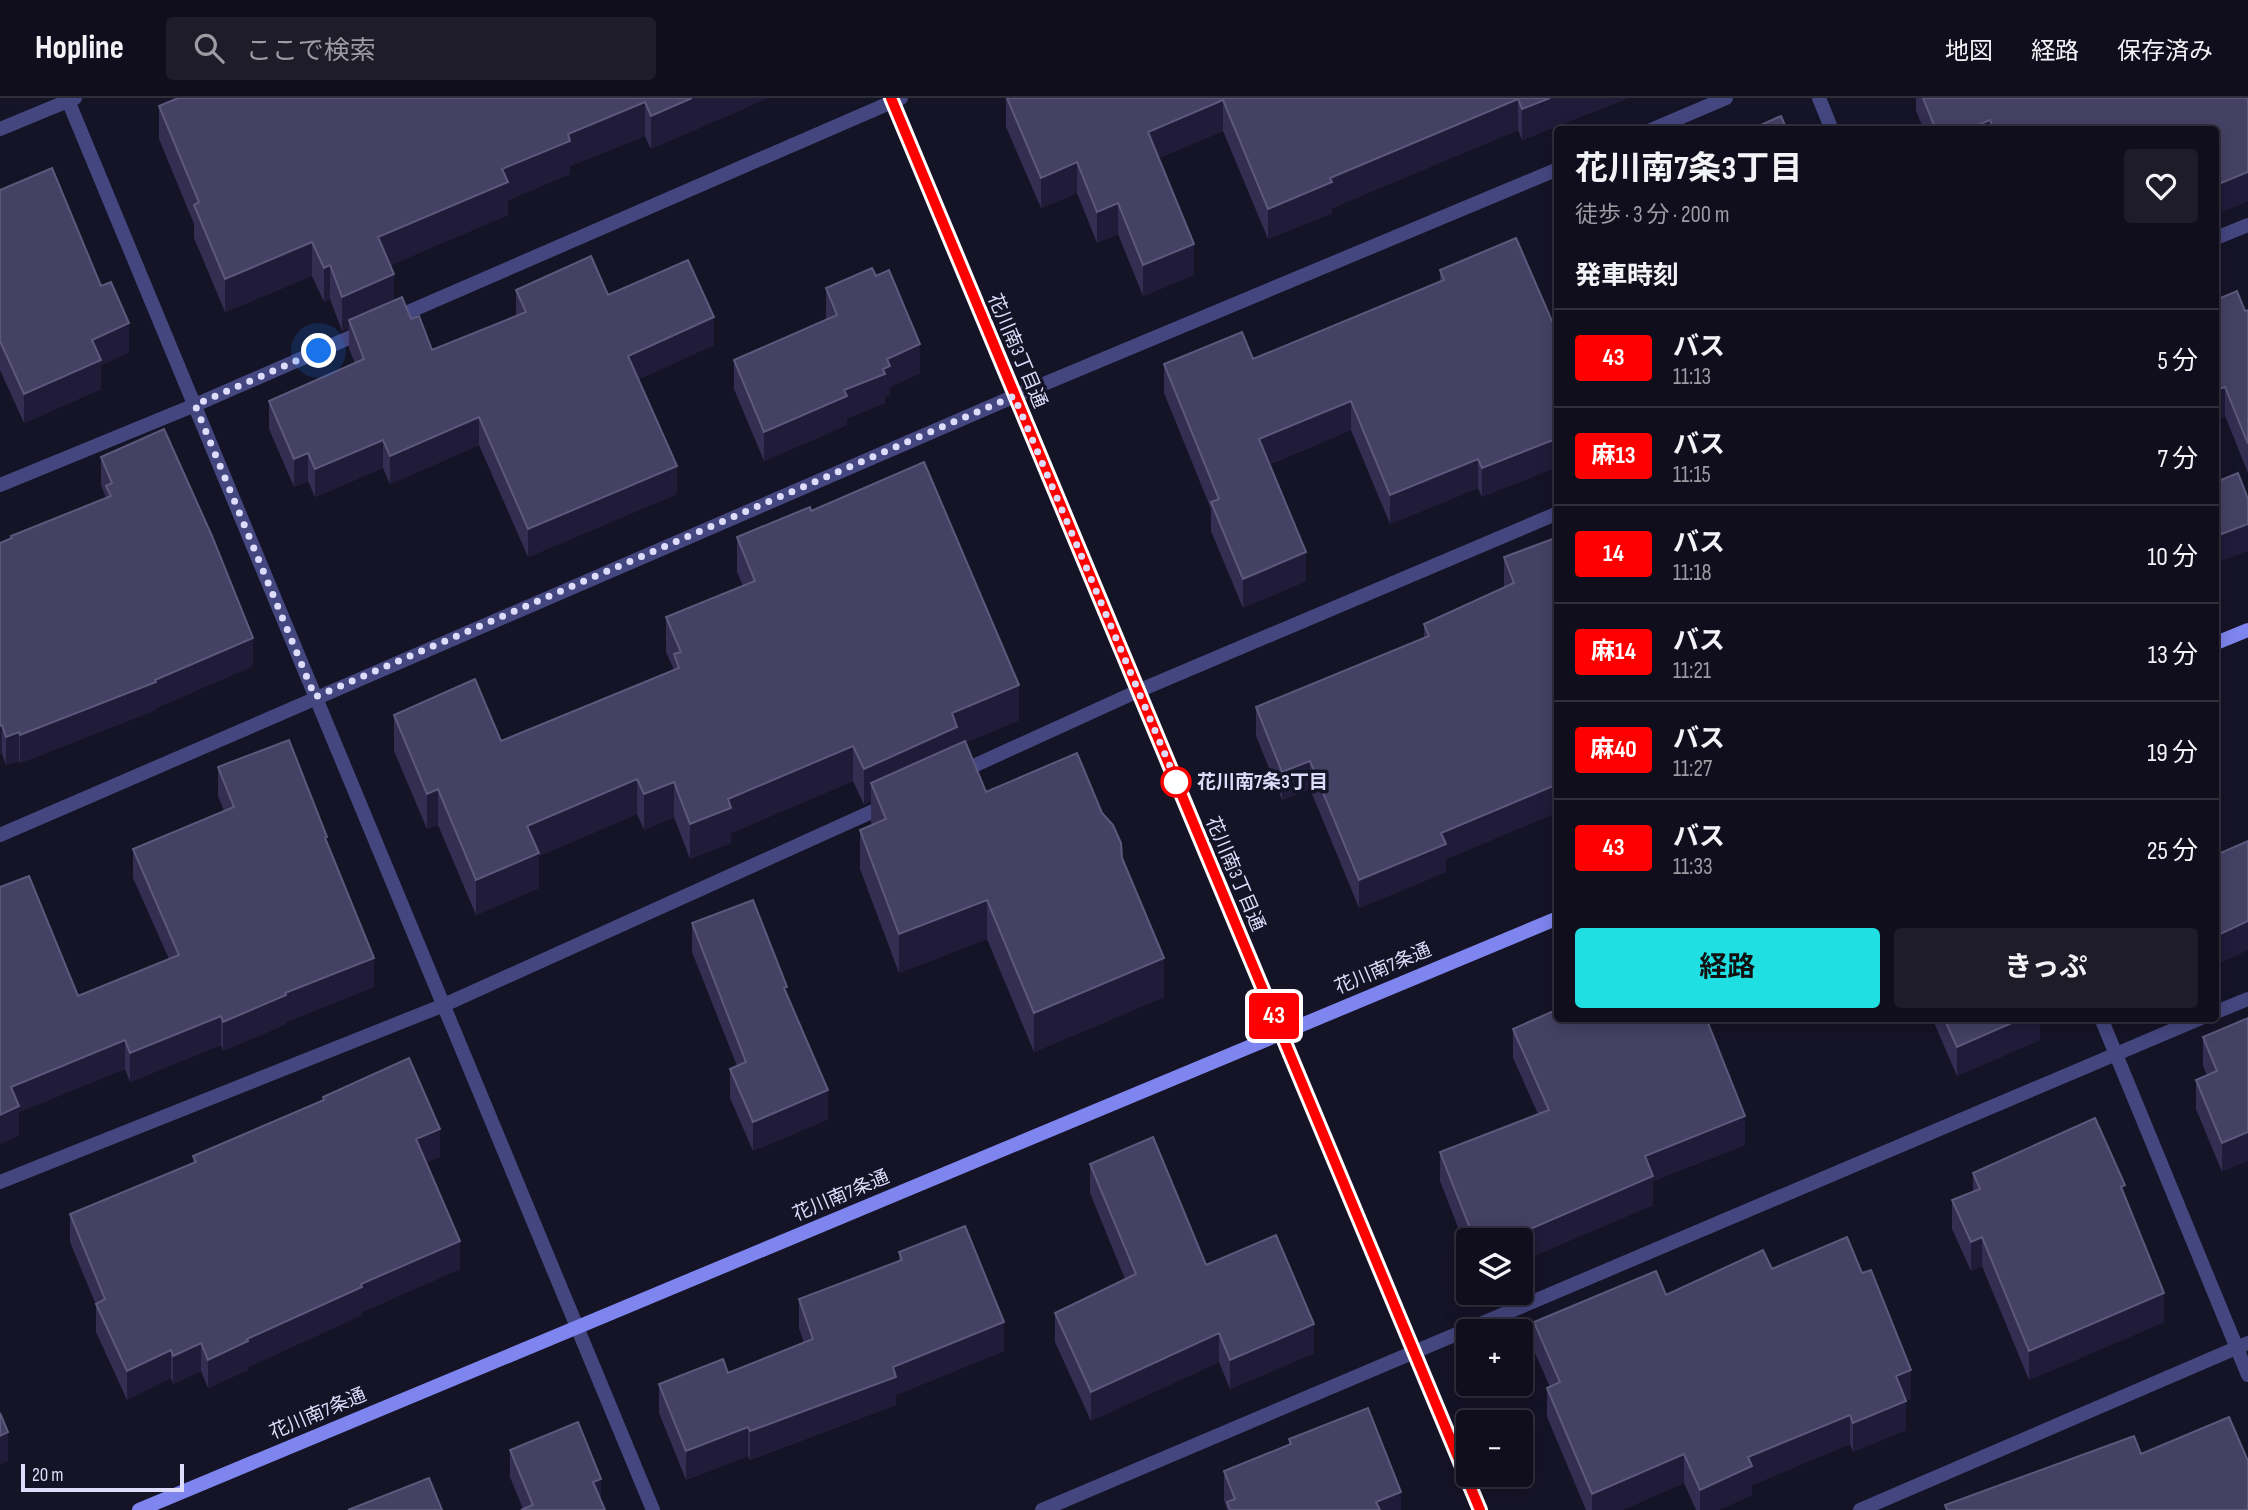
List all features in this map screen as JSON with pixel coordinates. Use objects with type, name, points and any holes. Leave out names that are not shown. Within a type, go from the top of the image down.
[{"type":"street","points":[[1660,126],[1726,98]]},
{"type":"street","points":[[1819,98],[1830,126]]},
{"type":"street","points":[[0,129],[70,99],[653,1510]]},
{"type":"street","points":[[0,485],[195,405],[894,99]]},
{"type":"street","name":"花川南3丁目通","points":[[894,99],[1014,396],[1480,1510]]},
{"type":"street","points":[[0,835],[1014,396],[1554,171]]},
{"type":"street","points":[[2219,237],[2248,225]]},
{"type":"street","points":[[949,777],[1138,691],[1554,515]]},
{"type":"street","points":[[2219,642],[2248,630]]},
{"type":"street","points":[[0,1182],[444,1005],[898,800]]},
{"type":"street","name":"花川南7条通","points":[[139,1510],[1554,920]]},
{"type":"street","points":[[2219,1011],[2248,999]]},
{"type":"street","points":[[2103,1022],[2242,1345],[2248,1375]]},
{"type":"street","points":[[1042,1510],[2192,1022]]},
{"type":"street","points":[[1860,1510],[2242,1345]]},
{"type":"building","points":[[178,98],[692,98],[651,116],[645,102],[568,134],[570,141],[502,169],[508,182],[378,237],[394,274],[342,297],[330,265],[324,268],[312,242],[225,279],[194,205],[199,202],[159,106]]},
{"type":"building","points":[[1007,98],[1550,98],[1522,109],[1518,99],[1330,178],[1332,182],[1268,209],[1223,100],[1148,132],[1194,244],[1143,265],[1118,203],[1097,212],[1077,162],[1041,178]]},
{"type":"building","points":[[1923,98],[2248,98],[2248,172],[2219,184],[2219,126],[1992,126],[1990,120],[1976,126],[1934,126]]},
{"type":"building","points":[[1781,116],[1785,126],[1759,126]]},
{"type":"building","points":[[52,168],[101,286],[111,282],[129,323],[92,340],[101,360],[24,394],[0,341],[0,190]]},
{"type":"building","points":[[1516,238],[1554,326],[1554,440],[1482,468],[1478,459],[1390,495],[1351,401],[1259,439],[1306,552],[1243,579],[1211,502],[1219,499],[1164,364],[1242,332],[1253,359],[1444,280],[1440,270]]},
{"type":"building","points":[[591,256],[608,295],[688,260],[714,317],[628,356],[677,466],[528,529],[479,417],[390,456],[383,440],[315,469],[308,453],[294,459],[269,401],[364,359],[349,320],[402,297],[411,319],[419,316],[432,350],[526,312],[516,290]]},
{"type":"building","points":[[872,268],[876,276],[889,270],[920,344],[887,359],[890,366],[883,369],[885,374],[844,390],[847,396],[764,432],[734,360],[837,315],[826,288]]},
{"type":"building","points":[[2237,291],[2245,311],[2248,310],[2248,444],[2225,387],[2219,389],[2219,299]]},
{"type":"building","points":[[164,429],[212,536],[253,638],[155,680],[156,682],[20,735],[19,732],[6,737],[2,725],[0,726],[0,543],[12,538],[11,536],[111,496],[106,486],[112,483],[101,457]]},
{"type":"building","points":[[924,462],[1019,685],[952,713],[957,727],[864,769],[853,746],[728,799],[731,808],[690,824],[674,782],[644,794],[637,779],[527,826],[539,853],[476,880],[438,789],[427,794],[394,715],[475,679],[501,741],[679,668],[674,654],[681,652],[666,617],[755,581],[737,537],[810,507],[811,511]]},
{"type":"building","points":[[2238,473],[2248,499],[2248,524],[2219,535],[2219,481]]},
{"type":"building","points":[[1554,538],[1554,786],[1441,833],[1446,844],[1359,880],[1310,761],[1282,772],[1256,707],[1429,636],[1424,624],[1514,583],[1504,557]]},
{"type":"building","points":[[289,740],[374,958],[285,993],[286,995],[223,1022],[221,1016],[130,1053],[125,1040],[11,1087],[19,1106],[0,1115],[0,887],[29,876],[78,996],[179,955],[133,849],[234,807],[218,767]]},
{"type":"building","points":[[965,741],[986,792],[1077,753],[1102,813],[1113,825],[1121,843],[1122,858],[1164,958],[1034,1013],[987,900],[899,934],[860,830],[886,819],[871,783]]},
{"type":"building","points":[[2248,841],[2248,921],[2219,935],[2219,854]]},
{"type":"building","points":[[753,900],[787,987],[784,988],[828,1090],[753,1122],[730,1069],[746,1062],[692,923]]},
{"type":"building","points":[[1554,1011],[1554,1022],[1712,1022],[1708,1023],[1745,1116],[1645,1156],[1653,1176],[1532,1228],[1470,1228],[1440,1152],[1549,1110],[1513,1029]]},
{"type":"building","points":[[2248,1018],[2248,1132],[2222,1143],[2196,1080],[2217,1071],[2203,1037]]},
{"type":"building","points":[[1946,1022],[2014,1022],[1957,1047]]},
{"type":"building","points":[[409,1058],[440,1129],[416,1139],[460,1241],[361,1284],[362,1287],[247,1339],[248,1341],[208,1360],[201,1343],[173,1356],[171,1350],[127,1371],[96,1304],[105,1299],[70,1214],[196,1162],[193,1156],[324,1100],[323,1097]]},
{"type":"building","points":[[2095,1118],[2125,1185],[2121,1187],[2164,1293],[2029,1351],[1982,1237],[1971,1242],[1952,1200],[1980,1189],[1973,1173]]},
{"type":"building","points":[[1153,1137],[1206,1265],[1276,1235],[1314,1324],[1230,1360],[1219,1333],[1091,1392],[1055,1313],[1136,1274],[1090,1164]]},
{"type":"building","points":[[965,1226],[1004,1322],[893,1367],[896,1377],[750,1431],[748,1427],[686,1451],[659,1384],[723,1359],[728,1373],[813,1339],[799,1299],[902,1260],[899,1252]]},
{"type":"building","points":[[1847,1237],[1862,1273],[1871,1270],[1911,1370],[1896,1376],[1906,1401],[1853,1423],[1850,1415],[1748,1457],[1752,1466],[1700,1490],[1684,1454],[1592,1494],[1547,1388],[1560,1382],[1534,1322],[1656,1271],[1666,1295],[1763,1250],[1772,1269]]},
{"type":"building","points":[[1368,1408],[1401,1492],[1376,1502],[1380,1510],[1230,1510],[1227,1502],[1235,1499],[1224,1471],[1291,1444],[1289,1439]]},
{"type":"building","points":[[0,1413],[8,1432],[0,1436]]},
{"type":"building","points":[[2229,1417],[2248,1461],[2248,1510],[1947,1510],[1945,1505],[2134,1436],[2141,1454]]},
{"type":"building","points":[[578,1422],[601,1479],[593,1482],[605,1510],[521,1510],[533,1505],[510,1450]]},
{"type":"building","points":[[429,1478],[442,1510],[348,1510]]},
{"type":"bus line","name":"43","points":[[891,98],[1480,1510]]},
{"type":"place","name":"花川南7条3丁目","points":[[1176,782]]},
{"type":"route","points":[[319,351],[195,405],[315,697],[1014,396],[1180,790],[1176,782]]}]
